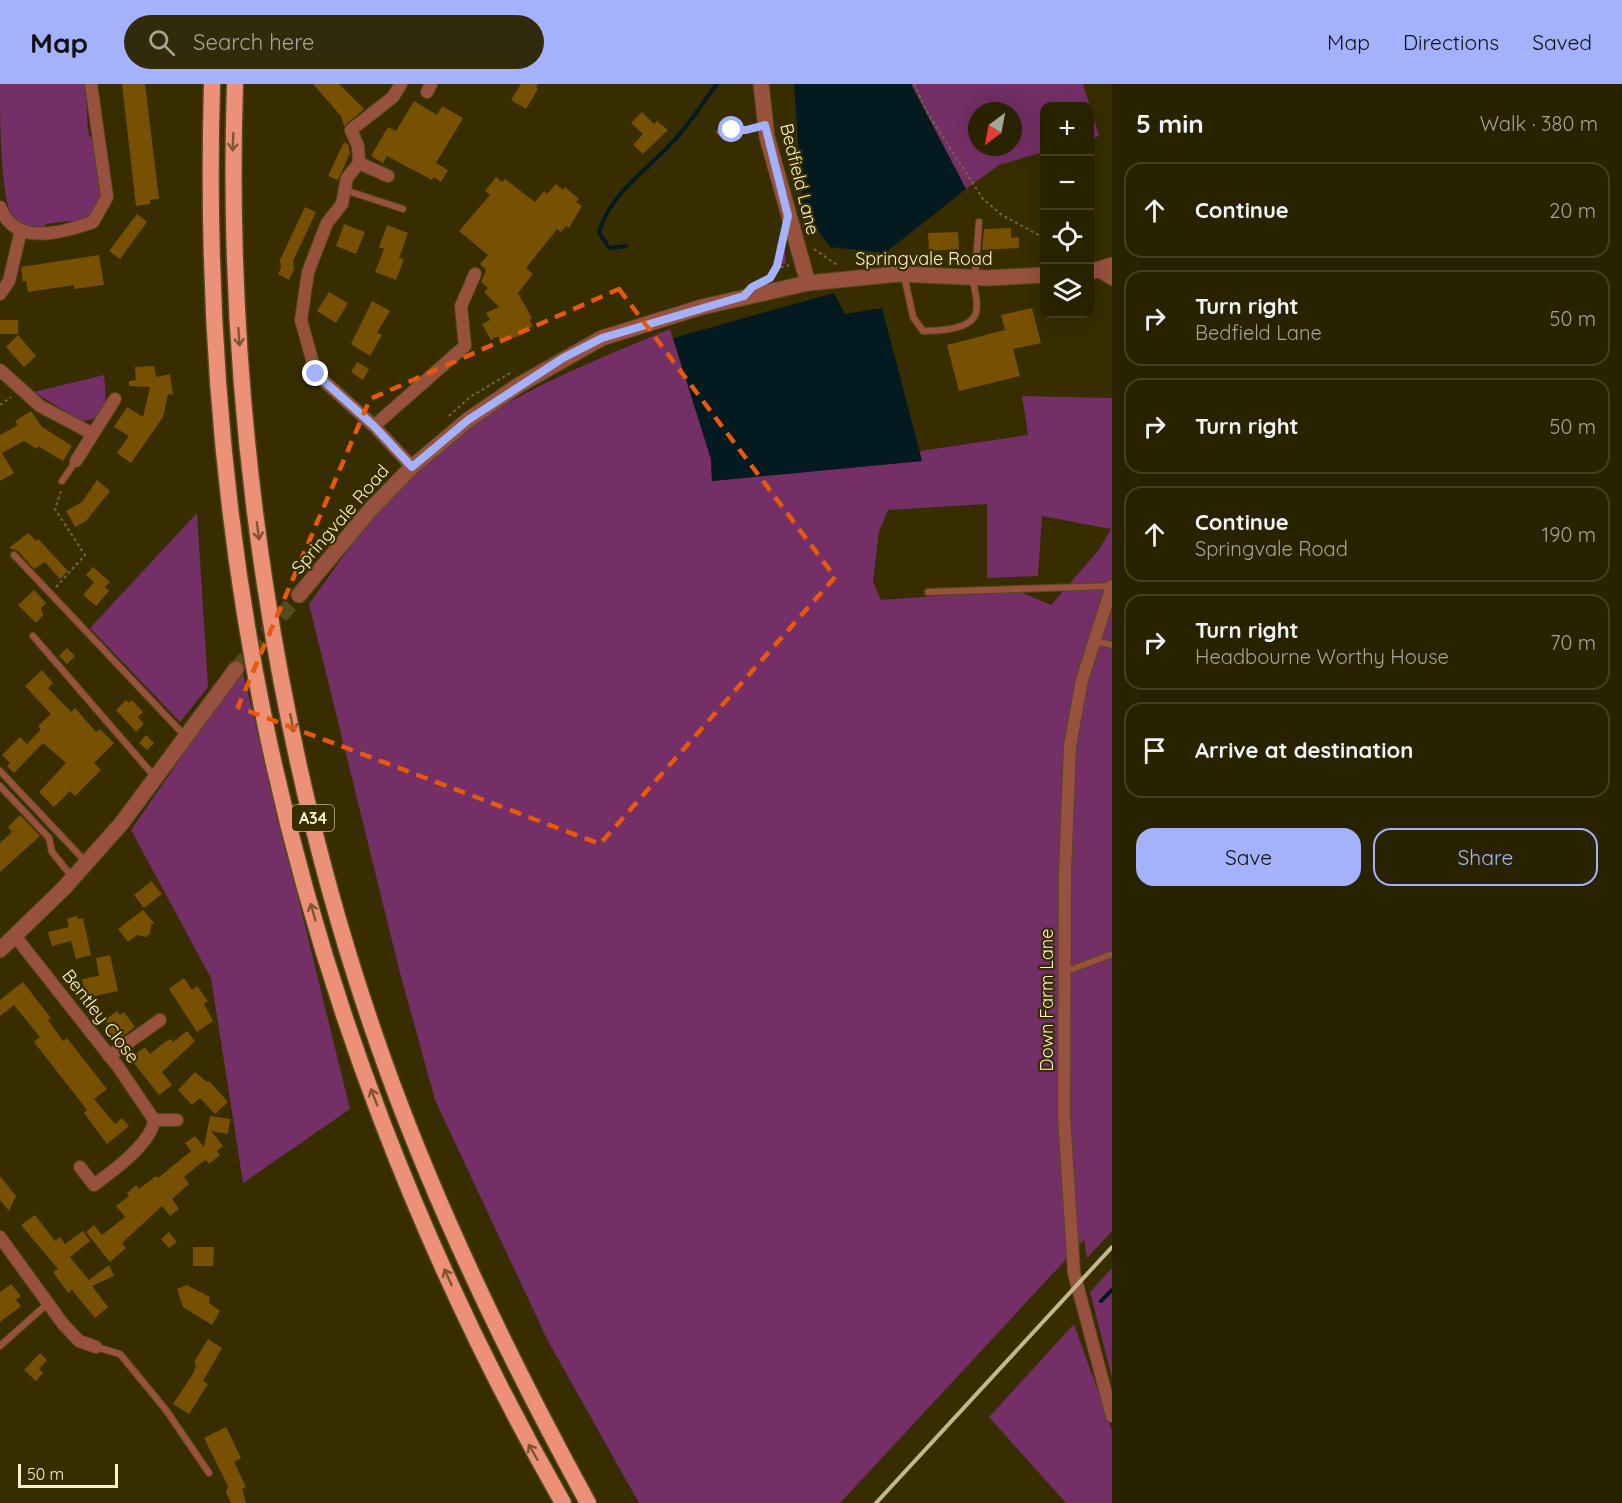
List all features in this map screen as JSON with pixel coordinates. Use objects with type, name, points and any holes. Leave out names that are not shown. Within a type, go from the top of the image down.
[{"type":"highway","name":"A34","points":[[212,84],[211,243],[223,447],[240,584],[262,712],[283,801],[331,974],[417,1209],[485,1360],[523,1435],[563,1503]]},
{"type":"highway","name":"A34","points":[[236,84],[233,155],[237,305],[249,469],[269,613],[306,792],[353,962],[390,1077],[445,1214],[513,1363],[588,1503]]},
{"type":"street","points":[[0,207],[5,220],[21,230],[36,234],[66,231],[93,222],[104,207],[107,197],[107,179],[91,84]]},
{"type":"street","points":[[400,84],[393,97],[351,130],[358,147],[359,163],[347,178],[342,204],[327,223],[308,272],[301,320],[316,374],[374,426],[412,467]]},
{"type":"street","name":"Bedfield Lane","points":[[761,84],[765,125],[808,283]]},
{"type":"street","points":[[359,163],[388,176]]},
{"type":"street","points":[[0,294],[9,281],[21,230]]},
{"type":"street","points":[[374,426],[465,346],[461,306],[475,274]]},
{"type":"street","name":"Springvale Road","points":[[299,595],[371,509],[412,467],[468,420],[519,385],[602,338],[712,304],[808,283],[904,274],[1040,275]]},
{"type":"street","points":[[0,370],[40,406],[93,434]]},
{"type":"street","points":[[76,460],[115,399]]},
{"type":"street","name":"Down Farm Lane","points":[[1112,586],[1082,680],[1070,746],[1064,972],[1064,1116],[1074,1273],[1112,1416]]},
{"type":"street","points":[[0,950],[87,863],[157,779],[236,669]]},
{"type":"street","name":"Bentley Close","points":[[15,936],[110,1056],[154,1120]]},
{"type":"street","points":[[110,1056],[160,1020]]},
{"type":"street","points":[[80,1167],[94,1185],[149,1136],[153,1131],[154,1120],[177,1120]]},
{"type":"street","points":[[0,1237],[47,1304],[79,1341],[96,1347]]},
{"type":"lane","points":[[720,132],[726,129],[746,130],[765,125]]},
{"type":"lane","points":[[345,190],[403,209]]},
{"type":"lane","points":[[904,274],[913,317],[923,331],[964,326],[976,314],[974,276],[979,222]]},
{"type":"lane","points":[[62,481],[76,460]]},
{"type":"lane","points":[[14,555],[187,737]]},
{"type":"lane","points":[[928,592],[1112,586]]},
{"type":"lane","points":[[33,636],[157,779]]},
{"type":"lane","points":[[1095,640],[1112,645]]},
{"type":"lane","points":[[0,771],[87,863]]},
{"type":"lane","points":[[0,786],[49,838],[52,852],[73,878]]},
{"type":"lane","points":[[1064,972],[1112,954]]},
{"type":"lane","points":[[0,1346],[47,1304]]},
{"type":"lane","points":[[96,1347],[120,1354],[166,1410],[209,1473]]},
{"type":"path","points":[[914,84],[927,112],[983,199],[1002,215],[1040,236]]},
{"type":"path","points":[[770,278],[777,266],[788,216]]},
{"type":"path","points":[[794,237],[856,277]]},
{"type":"path","points":[[50,593],[85,555],[55,509],[64,483],[62,481]]},
{"type":"highlighted area","points":[[619,289],[835,577],[600,844],[238,707],[370,399]]},
{"type":"shaded area","points":[[0,84],[84,84],[89,136],[94,138],[100,175],[99,198],[88,217],[77,223],[69,221],[46,224],[43,228],[24,224],[13,217],[5,192],[3,174]]},
{"type":"shaded area","points":[[911,84],[1083,84],[1089,102],[1040,102],[1040,153],[999,165],[966,189]]},
{"type":"shaded area","points":[[1094,120],[1099,136],[1094,138]]},
{"type":"shaded area","points":[[783,237],[786,263],[778,266]]},
{"type":"shaded area","points":[[670,329],[711,459],[712,481],[921,461],[920,451],[1028,435],[1022,396],[1112,398],[1112,1231],[1087,1258],[1084,1240],[840,1503],[639,1503],[548,1341],[435,1100],[399,969],[309,604],[383,505],[410,475],[438,450],[468,428],[533,390]],"holes":[[[987,504],[987,578],[1038,576],[1042,516],[1111,529],[1098,551],[1051,605],[1016,590],[881,600],[873,582],[879,531],[888,510]]]},
{"type":"shaded area","points":[[104,375],[106,399],[104,406],[98,416],[91,419],[81,421],[34,392]]},
{"type":"shaded area","points":[[197,513],[208,687],[180,722],[90,628]]},
{"type":"shaded area","points":[[242,669],[350,1109],[243,1183],[211,978],[131,830]]},
{"type":"shaded area","points":[[1112,1268],[1112,1378],[1090,1292]]},
{"type":"shaded area","points":[[1074,1324],[1112,1430],[1112,1503],[1066,1503],[989,1417]]},
{"type":"water","points":[[794,84],[911,84],[966,189],[885,253],[830,247],[803,211]]},
{"type":"water","points":[[834,293],[845,314],[882,308],[922,461],[712,481],[711,459],[673,338]]},
{"type":"building","points":[[122,84],[145,84],[159,199],[150,200],[150,204],[136,206]]},
{"type":"building","points":[[313,84],[339,84],[364,109],[344,126],[341,116]]},
{"type":"building","points":[[521,84],[538,84],[536,87],[538,89],[526,109],[511,100]]},
{"type":"building","points":[[414,101],[437,115],[442,106],[463,118],[436,163],[448,170],[441,182],[434,177],[432,180],[387,156],[383,163],[371,156],[388,127],[396,131]]},
{"type":"building","points":[[642,112],[654,124],[657,121],[668,130],[643,154],[633,145],[643,134],[631,123]]},
{"type":"building","points":[[344,142],[348,144],[350,153],[338,180],[328,176]]},
{"type":"building","points":[[496,177],[502,182],[505,179],[535,202],[544,191],[547,194],[556,184],[563,190],[565,187],[579,199],[576,202],[582,206],[569,228],[566,226],[561,232],[557,229],[526,268],[533,274],[518,293],[532,318],[529,320],[533,326],[518,334],[519,336],[501,342],[498,336],[491,340],[482,324],[490,320],[486,313],[499,307],[484,292],[488,288],[481,282],[486,270],[480,264],[488,255],[459,231],[490,195],[485,191]]},
{"type":"building","points":[[305,207],[316,212],[293,261],[294,269],[289,280],[278,274],[281,268],[280,260]]},
{"type":"building","points":[[137,214],[147,222],[120,259],[109,251]]},
{"type":"building","points":[[344,224],[365,232],[356,254],[336,246]]},
{"type":"building","points":[[387,225],[408,233],[399,258],[404,259],[396,280],[375,272],[384,249],[379,247]]},
{"type":"building","points":[[1011,228],[1011,238],[1019,237],[1019,248],[982,250],[984,229]]},
{"type":"building","points":[[958,232],[959,249],[929,251],[928,233]]},
{"type":"building","points":[[99,255],[104,285],[74,289],[74,285],[28,292],[26,281],[23,282],[21,267]]},
{"type":"building","points":[[329,292],[348,303],[336,323],[317,311]]},
{"type":"building","points":[[372,301],[390,311],[377,333],[382,335],[370,356],[351,344]]},
{"type":"building","points":[[1032,308],[1041,343],[1013,349],[1020,376],[959,391],[947,345],[1005,330],[1001,315]]},
{"type":"building","points":[[0,320],[18,320],[18,334],[0,334]]},
{"type":"building","points":[[18,335],[36,356],[24,367],[6,347]]},
{"type":"building","points":[[357,362],[369,369],[363,380],[351,372]]},
{"type":"building","points":[[154,366],[156,377],[170,374],[173,395],[168,394],[163,417],[131,463],[117,453],[129,436],[114,427],[127,407],[143,417],[150,387],[129,386],[129,381],[136,380],[135,367]]},
{"type":"building","points":[[31,411],[42,427],[72,446],[63,461],[38,446],[37,449],[24,441],[2,453],[14,473],[0,481],[0,435],[18,425],[15,421]]},
{"type":"building","points":[[97,480],[110,491],[86,521],[75,527],[66,511],[82,502]]},
{"type":"building","points":[[28,533],[36,541],[38,539],[68,571],[60,579],[45,562],[34,569],[18,551],[9,548]]},
{"type":"building","points":[[93,567],[110,582],[105,587],[109,591],[96,606],[83,595],[94,582],[86,575]]},
{"type":"building","points":[[34,590],[46,603],[41,608],[43,615],[36,623],[18,605]]},
{"type":"building","points":[[67,648],[75,656],[67,664],[59,656]]},
{"type":"building","points":[[42,670],[53,683],[48,688],[71,712],[75,708],[96,732],[100,729],[114,743],[94,763],[101,770],[75,796],[70,791],[54,807],[39,792],[66,763],[43,743],[14,773],[7,766],[10,763],[2,755],[20,737],[27,744],[41,729],[38,726],[51,714],[25,686]]},
{"type":"building","points":[[126,700],[129,703],[132,700],[143,712],[138,717],[144,724],[136,732],[116,710]]},
{"type":"building","points":[[146,735],[154,743],[147,750],[139,743]]},
{"type":"building","points":[[20,815],[40,836],[0,872],[0,843],[12,832],[8,827]]},
{"type":"building","points":[[151,881],[162,894],[144,908],[134,895]]},
{"type":"building","points":[[143,910],[154,923],[151,925],[150,934],[146,937],[137,935],[128,942],[118,929]]},
{"type":"building","points":[[77,916],[78,919],[83,918],[91,955],[76,959],[71,941],[52,946],[48,932],[69,927],[67,919]]},
{"type":"building","points":[[110,955],[118,991],[86,998],[82,979],[99,976],[96,958]]},
{"type":"building","points":[[184,978],[192,990],[197,986],[208,1001],[204,1004],[213,1021],[197,1032],[169,989]]},
{"type":"building","points":[[23,982],[51,1018],[48,1020],[63,1041],[67,1038],[107,1089],[94,1099],[115,1124],[122,1118],[129,1126],[107,1144],[84,1113],[87,1110],[34,1042],[40,1037],[14,1005],[0,1016],[0,1000]]},
{"type":"building","points":[[117,1011],[120,1015],[124,1012],[135,1027],[116,1041],[114,1038],[111,1040],[103,1030],[110,1025],[105,1020]]},
{"type":"building","points":[[187,1031],[195,1041],[162,1072],[172,1085],[159,1095],[130,1058],[145,1047],[150,1054],[165,1042],[171,1039],[173,1042]]},
{"type":"building","points":[[195,1072],[207,1082],[209,1081],[228,1102],[215,1114],[200,1098],[192,1105],[178,1090]]},
{"type":"building","points":[[210,1116],[230,1119],[228,1134],[211,1131],[223,1146],[217,1151],[220,1155],[209,1164],[206,1160],[201,1163],[184,1177],[189,1184],[172,1199],[179,1209],[170,1216],[162,1206],[122,1243],[126,1248],[110,1262],[86,1232],[94,1225],[102,1235],[125,1217],[116,1206],[129,1196],[127,1193],[136,1185],[139,1189],[156,1176],[158,1178],[191,1151],[185,1143],[195,1136],[204,1147]]},
{"type":"building","points":[[0,1176],[16,1196],[9,1211],[0,1200]]},
{"type":"building","points":[[35,1215],[55,1241],[60,1237],[65,1244],[83,1231],[90,1241],[70,1257],[89,1280],[109,1265],[114,1276],[92,1286],[108,1307],[95,1318],[72,1290],[68,1293],[53,1272],[58,1269],[21,1225]]},
{"type":"building","points":[[169,1232],[177,1242],[169,1248],[161,1239]]},
{"type":"building","points":[[193,1247],[214,1247],[213,1266],[193,1266]]},
{"type":"building","points":[[11,1284],[21,1296],[16,1300],[21,1306],[0,1322],[0,1292]]},
{"type":"building","points":[[187,1285],[210,1297],[209,1303],[220,1311],[212,1325],[183,1307],[177,1289]]},
{"type":"building","points":[[208,1339],[222,1348],[203,1381],[208,1384],[189,1414],[173,1404],[194,1372],[196,1364],[194,1362]]},
{"type":"building","points":[[40,1353],[47,1360],[39,1369],[43,1373],[36,1381],[24,1370]]},
{"type":"building","points":[[226,1427],[241,1458],[234,1462],[246,1487],[242,1489],[246,1503],[231,1503],[226,1492],[228,1486],[204,1438]]},
{"type":"waterway","points":[[626,246],[609,248],[599,232],[605,217],[622,192],[683,130],[717,84]]},
{"type":"waterway","points":[[1101,1301],[1112,1290]]},
{"type":"tunnel","points":[[236,669],[299,595]]},
{"type":"railway","points":[[876,1503],[1112,1247]]},
{"type":"route","points":[[316,374],[374,426],[412,467],[468,420],[563,358],[602,338],[744,296],[752,287],[770,278],[777,266],[778,249],[788,216],[765,125],[740,131],[732,130]]}]
